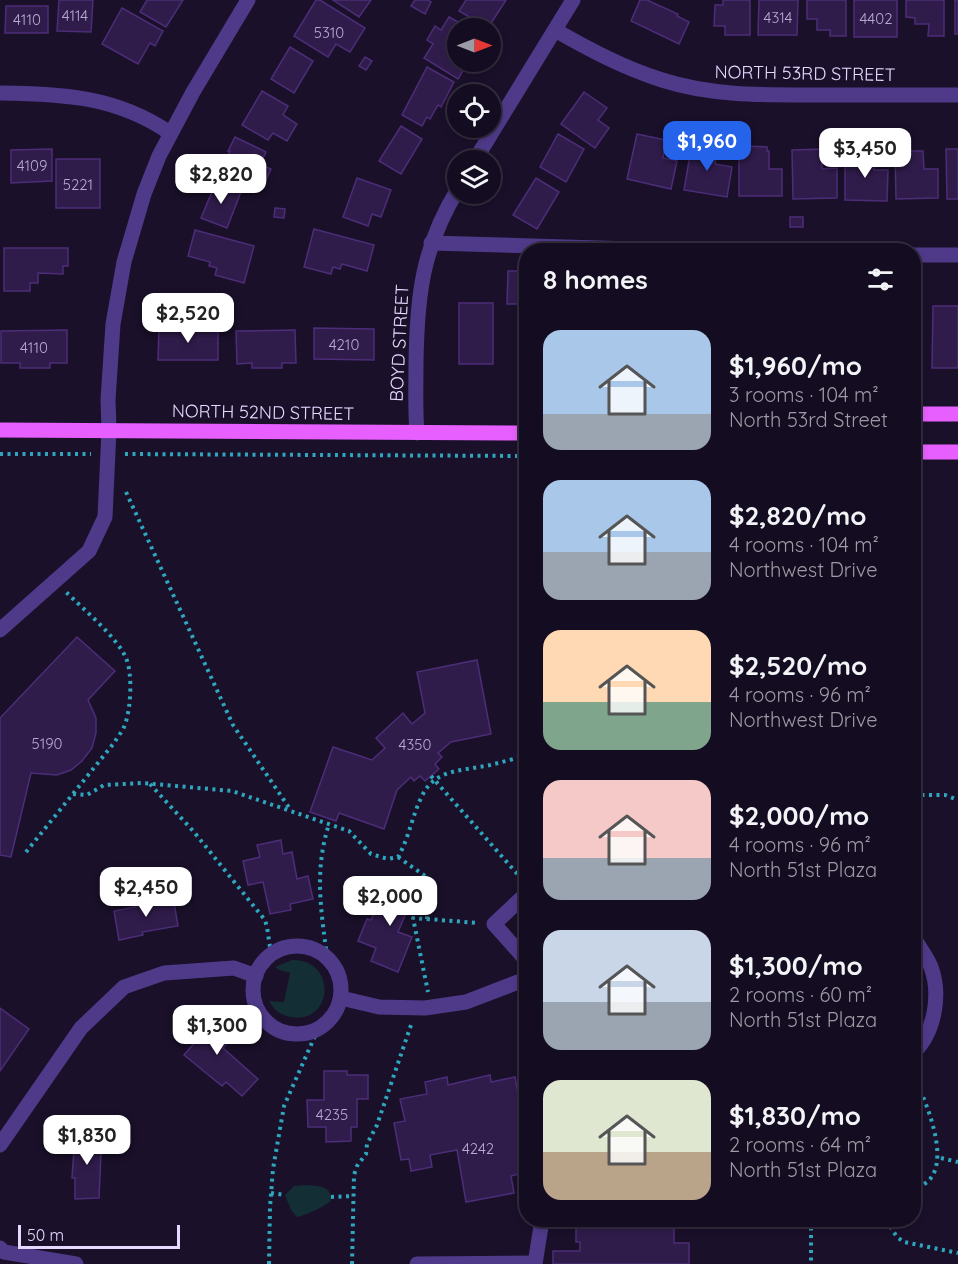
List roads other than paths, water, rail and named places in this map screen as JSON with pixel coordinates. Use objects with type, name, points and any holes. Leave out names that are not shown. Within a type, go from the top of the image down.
[{"type":"main road","points":[[921,414],[958,414]]},
{"type":"main road","name":"NORTH 52ND STREET","points":[[0,430],[519,434]]},
{"type":"main road","points":[[921,452],[958,452]]},
{"type":"street","points":[[0,630],[89,551],[105,517],[108,399],[113,324],[124,261],[144,194],[170,133],[248,0]]},
{"type":"street","points":[[481,150],[573,0]]},
{"type":"street","name":"NORTH 53RD STREET","points":[[555,30],[628,69],[699,89],[765,94],[958,95]]},
{"type":"street","points":[[0,93],[72,96],[96,100],[141,116],[170,133]]},
{"type":"street","name":"BOYD STREET","points":[[417,433],[417,312],[421,279],[431,243],[449,204]]},
{"type":"street","points":[[431,243],[519,246]]},
{"type":"street","points":[[921,255],[958,255]]},
{"type":"street","points":[[519,901],[494,924],[519,952]]},
{"type":"street","points":[[292,945],[306,946],[327,957],[338,971],[342,984],[341,998],[336,1012],[326,1024],[318,1029],[297,1034],[282,1032],[269,1024],[259,1012],[254,998],[254,983],[258,968],[278,949],[292,945]]},
{"type":"street","points":[[921,950],[931,967],[935,990],[934,1017],[921,1043]]},
{"type":"street","points":[[0,1145],[81,1028],[124,987],[164,973],[234,968],[256,976]]},
{"type":"street","points":[[341,998],[379,1007],[424,1007],[466,1002],[519,982]]},
{"type":"street","points":[[417,1264],[535,1264],[541,1227]]},
{"type":"street","points":[[0,1248],[4,1252],[76,1264]]}]
